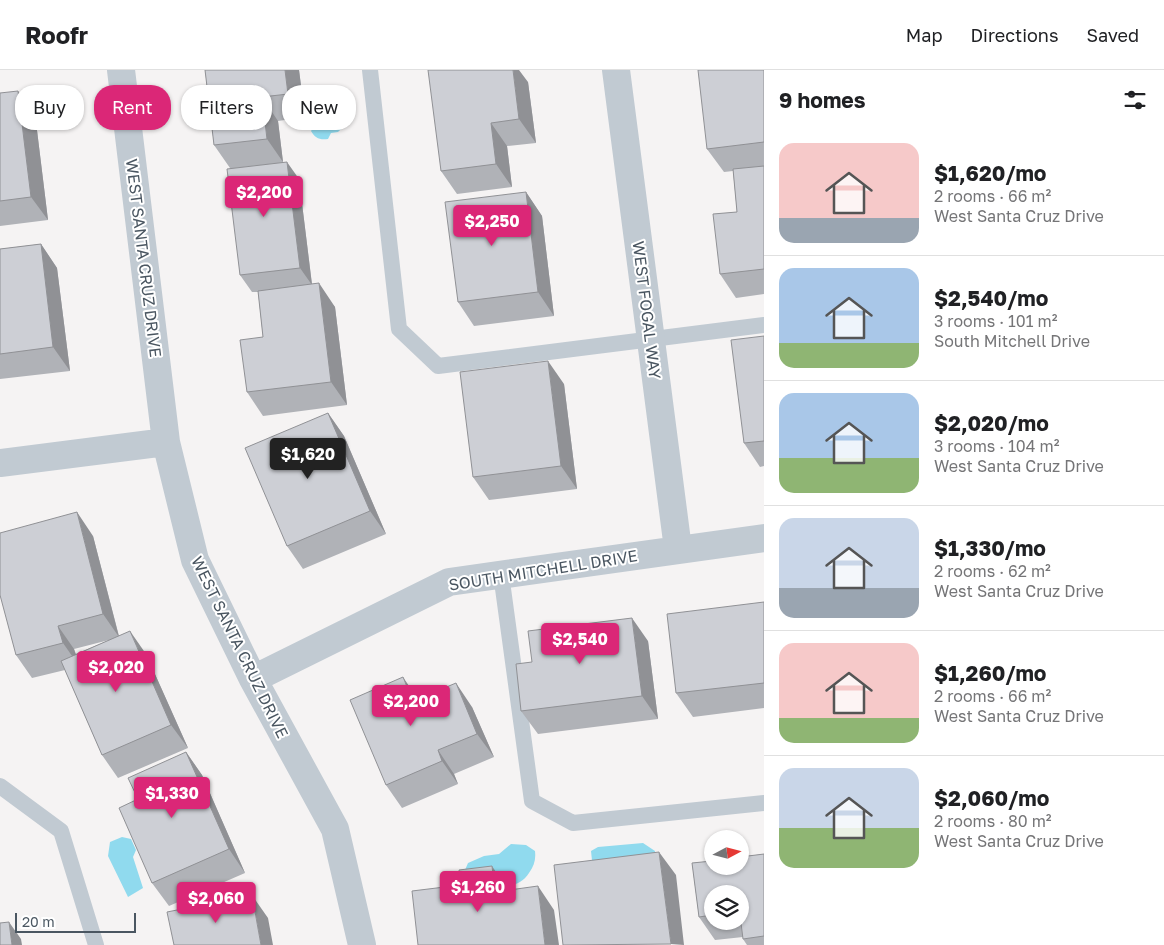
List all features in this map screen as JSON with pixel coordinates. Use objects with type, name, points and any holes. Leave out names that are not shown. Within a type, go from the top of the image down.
[{"type":"street","name":"WEST SANTA CRUZ DRIVE","points":[[121,70],[166,442],[195,560],[253,679],[335,829],[362,945]]},
{"type":"street","name":"WEST FOGAL WAY","points":[[616,70],[678,549]]},
{"type":"street","points":[[0,463],[166,442]]},
{"type":"street","name":"SOUTH MITCHELL DRIVE","points":[[253,679],[449,582],[764,538]]},
{"type":"lane","points":[[370,70],[399,329],[438,366],[764,325]]},
{"type":"lane","points":[[501,574],[532,801],[573,823],[764,803]]},
{"type":"lane","points":[[0,786],[61,831],[96,945]]},
{"type":"water","points":[[340,130],[331,133],[328,139],[320,139],[311,131]]},
{"type":"water","points":[[122,837],[131,839],[136,850],[133,857],[143,888],[128,897],[108,856],[110,842]]},
{"type":"water","points":[[643,843],[655,851],[654,871],[593,870],[591,851],[598,847]]},
{"type":"water","points":[[511,844],[526,845],[535,851],[533,865],[524,879],[510,886],[494,888],[470,887],[465,870],[468,863],[484,856],[499,854]]},
{"type":"building","points":[[205,70],[285,70],[287,85],[282,85],[282,95],[272,96],[272,85],[207,85]]},
{"type":"building","points":[[428,70],[513,70],[519,119],[491,123],[496,164],[441,171]]},
{"type":"building","points":[[698,70],[764,70],[764,142],[707,149]]},
{"type":"building","points":[[15,91],[15,130],[23,130],[31,197],[0,201],[0,93]]},
{"type":"building","points":[[212,130],[266,130],[267,139],[214,145]]},
{"type":"building","points":[[287,162],[300,268],[240,275],[227,169]]},
{"type":"building","points":[[764,166],[764,269],[720,274],[713,214],[737,212],[733,169]]},
{"type":"building","points":[[526,192],[538,292],[458,302],[445,202]]},
{"type":"building","points":[[41,244],[53,347],[0,354],[0,249]]},
{"type":"building","points":[[319,283],[331,382],[247,392],[240,340],[263,337],[258,291]]},
{"type":"building","points":[[764,336],[764,441],[744,443],[731,340]]},
{"type":"building","points":[[548,361],[561,466],[473,477],[460,372]]},
{"type":"building","points":[[328,413],[370,511],[287,546],[245,448]]},
{"type":"building","points":[[77,512],[103,614],[58,626],[63,643],[16,655],[0,595],[0,533]]},
{"type":"building","points":[[764,602],[764,683],[676,693],[667,614]]},
{"type":"building","points":[[632,618],[642,696],[521,711],[516,664],[532,662],[528,631]]},
{"type":"building","points":[[130,631],[171,725],[102,755],[61,661]]},
{"type":"building","points":[[403,677],[413,701],[456,683],[477,734],[438,750],[442,761],[386,785],[350,700]]},
{"type":"building","points":[[186,752],[229,849],[152,883],[119,808],[138,799],[128,778]]},
{"type":"building","points":[[659,852],[671,944],[563,945],[554,865]]},
{"type":"building","points":[[764,854],[764,936],[743,939],[742,930],[749,930],[749,885],[704,885],[704,916],[699,917],[692,863],[704,862],[704,875],[749,875],[749,856]]},
{"type":"building","points":[[492,866],[495,892],[538,886],[545,945],[418,945],[412,891],[461,885],[459,870]]},
{"type":"building","points":[[252,895],[261,945],[174,945],[167,912]]},
{"type":"building","points":[[9,922],[12,945],[0,945],[0,923]]}]
